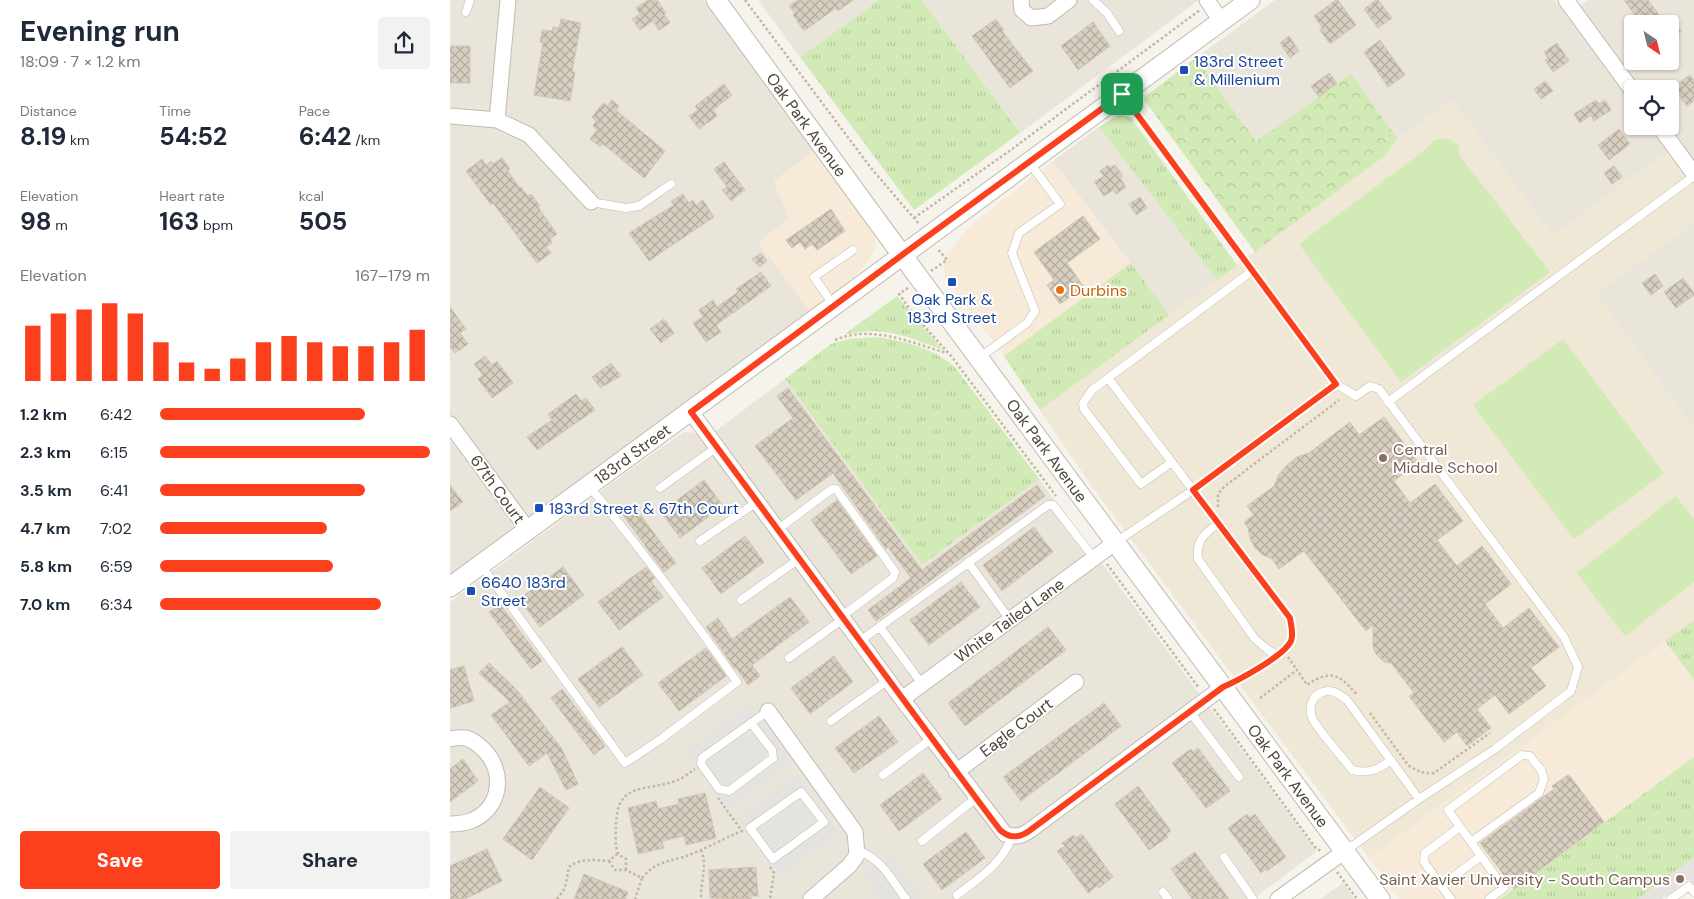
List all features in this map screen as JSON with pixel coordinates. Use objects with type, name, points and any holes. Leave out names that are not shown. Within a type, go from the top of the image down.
[{"type":"street","points":[[497,120],[508,0]]},
{"type":"street","name":"Oak Park Avenue","points":[[716,0],[902,255],[1223,687],[1337,856],[1380,899]]},
{"type":"street","points":[[1021,0],[1022,10],[1031,18],[1048,16],[1069,0]]},
{"type":"street","name":"183rd Street","points":[[450,587],[1250,0]]},
{"type":"street","points":[[1566,0],[1625,80]]},
{"type":"street","points":[[1203,6],[1221,21]]},
{"type":"street","points":[[450,116],[497,120],[529,135],[591,202]]},
{"type":"street","points":[[1665,135],[1694,175]]},
{"type":"street","points":[[691,412],[956,772],[1005,834],[1012,837],[1021,836],[1029,831],[1223,687]]},
{"type":"street","name":"67th Court","points":[[450,424],[528,530]]},
{"type":"street","name":"White Tailed Lane","points":[[902,699],[1116,542]]},
{"type":"street","name":"Eagle Court","points":[[956,772],[1076,682]]},
{"type":"street","points":[[768,711],[855,832],[857,855],[849,866],[811,899]]},
{"type":"street","points":[[450,739],[466,738],[479,745],[490,756],[496,770],[498,783],[496,796],[487,810],[473,820],[450,824]]},
{"type":"street","points":[[1278,899],[1337,856]]},
{"type":"lane","points":[[466,12],[470,0]]},
{"type":"lane","points":[[1093,0],[1107,13],[1119,31]]},
{"type":"lane","points":[[1122,94],[1336,384],[1356,396],[1370,386],[1379,389],[1564,637],[1578,666],[1571,691],[1494,749],[1419,798],[1337,856]]},
{"type":"lane","points":[[979,358],[1027,323],[1035,312],[1012,253],[1019,233],[1060,204],[1029,162]]},
{"type":"lane","points":[[1388,402],[1694,175]]},
{"type":"lane","points":[[591,202],[626,208],[639,206],[671,184]]},
{"type":"lane","points":[[834,306],[814,277],[853,250]]},
{"type":"lane","points":[[1172,462],[1141,484],[1084,409],[1083,403],[1092,390],[1252,271]]},
{"type":"lane","points":[[1108,378],[1290,618],[1293,631],[1291,642],[1277,655],[1249,674],[1223,687]]},
{"type":"lane","points":[[1116,542],[1193,490],[1336,384]]},
{"type":"lane","points":[[660,488],[717,447]]},
{"type":"lane","points":[[481,564],[625,763],[661,739],[738,682],[686,608],[589,486]]},
{"type":"lane","points":[[777,530],[832,489],[836,489],[895,574],[842,618],[789,658]]},
{"type":"lane","points":[[700,541],[758,502]]},
{"type":"lane","points":[[860,642],[1048,505],[1054,505],[1096,556]]},
{"type":"lane","points":[[1218,524],[1205,534],[1200,541],[1196,548],[1198,559],[1255,639],[1277,655]]},
{"type":"lane","points":[[741,600],[799,559]]},
{"type":"lane","points":[[968,562],[1010,620]]},
{"type":"lane","points":[[880,627],[922,684]]},
{"type":"lane","points":[[831,721],[888,680]]},
{"type":"lane","points":[[1391,760],[1374,771],[1361,772],[1352,770],[1313,720],[1310,707],[1318,693],[1329,690],[1339,693],[1347,700],[1419,798]]},
{"type":"lane","points":[[752,723],[772,750],[773,758],[729,791],[719,789],[701,764],[702,758],[768,711]]},
{"type":"lane","points":[[1190,712],[1238,777]]},
{"type":"lane","points":[[883,775],[932,738]]},
{"type":"lane","points":[[1471,842],[1539,793],[1544,779],[1541,770],[1530,756],[1522,755],[1448,810],[1504,888],[1489,899]]},
{"type":"lane","points":[[801,792],[814,808],[824,822],[772,859],[750,828],[801,792]]},
{"type":"lane","points":[[814,808],[830,796]]},
{"type":"lane","points":[[922,841],[976,798]]},
{"type":"lane","points":[[1452,899],[1424,862],[1424,857],[1425,852],[1460,827]]},
{"type":"lane","points":[[957,895],[991,870],[1006,851],[1012,837]]},
{"type":"lane","points":[[857,850],[869,854],[879,862],[906,899]]},
{"type":"lane","points":[[1441,886],[1482,856]]},
{"type":"lane","points":[[1224,857],[1253,899]]},
{"type":"lane","points":[[1671,899],[1692,887]]},
{"type":"path","points":[[745,0],[871,168],[914,218],[1008,152],[1203,6]]},
{"type":"path","points":[[899,294],[914,315],[949,353],[1058,498]]},
{"type":"path","points":[[835,340],[857,334],[874,334],[906,339],[949,353]]},
{"type":"path","points":[[1218,509],[1218,494],[1225,486],[1339,400]]},
{"type":"path","points":[[1096,556],[1207,699],[1315,847],[1322,852],[1337,856],[1357,899]]},
{"type":"path","points":[[1293,652],[1288,657],[1297,670]]},
{"type":"path","points":[[557,899],[565,888],[569,866],[573,863],[587,860],[609,861],[617,855],[616,819],[617,809],[622,798],[632,792],[676,781],[696,768]]},
{"type":"path","points":[[635,899],[642,878],[661,862],[683,858],[742,831],[713,792]]},
{"type":"path","points":[[700,850],[705,868],[700,890],[701,899]]},
{"type":"path","points":[[617,853],[626,859],[626,870]]},
{"type":"path","points":[[609,861],[615,870],[626,870],[642,878]]},
{"type":"shaded area","points":[[450,0],[703,0],[814,151],[774,181],[789,219],[810,312],[450,577]]},
{"type":"shaded area","points":[[758,0],[879,0],[800,57]]},
{"type":"shaded area","points":[[922,0],[1199,0],[1020,133]]},
{"type":"shaded area","points":[[1275,0],[1555,0],[1567,15],[1588,0],[1694,0],[1694,180],[1671,149],[1553,236],[1452,100],[1398,139],[1351,74],[1256,141],[1196,58]]},
{"type":"shaded area","name":"Central Middle School","points":[[1452,100],[1553,236],[1671,149],[1694,180],[1694,222],[1596,294],[1694,428],[1694,620],[1369,858],[1093,488],[1040,410],[1383,157],[1398,139]]},
{"type":"shaded area","points":[[1099,127],[1217,280],[1169,315],[1053,161]]},
{"type":"shaded area","points":[[814,151],[874,234],[876,246],[867,263],[848,282],[810,312],[758,242],[789,219],[774,181]]},
{"type":"shaded area","points":[[1053,161],[1131,263],[1004,356],[946,279],[943,260],[965,231]]},
{"type":"shaded area","points":[[1694,222],[1694,428],[1596,294]]},
{"type":"shaded area","points":[[785,379],[922,565],[1039,479],[1317,851],[1253,899],[450,899],[450,602],[684,432],[696,433],[704,440]]},
{"type":"shaded area","points":[[1665,641],[1694,680],[1694,757],[1500,899],[1399,899],[1369,858]]},
{"type":"shaded area","points":[[750,705],[791,762],[728,808],[686,751]]},
{"type":"shaded area","points":[[797,775],[838,832],[779,876],[737,819]]},
{"type":"shaded area","points":[[890,854],[921,896],[917,899],[880,899],[862,875]]},
{"type":"shaded area","name":"Saint Xavier University - South Campus","points":[[1694,858],[1694,885],[1689,879],[1662,899],[1638,899]]},
{"type":"shaded area","points":[[1343,883],[1355,899],[1320,899]]},
{"type":"green space","points":[[879,0],[922,0],[1020,133],[914,210],[800,57]]},
{"type":"green space","points":[[1196,58],[1256,141],[1351,74],[1398,139],[1383,157],[1255,252],[1143,98]]},
{"type":"green space","points":[[1120,114],[1131,118],[1237,265],[1217,280],[1099,127]]},
{"type":"green space","points":[[1447,138],[1458,145],[1460,156],[1550,272],[1401,382],[1299,244],[1426,149],[1433,141]]},
{"type":"green space","points":[[1131,263],[1169,315],[1040,410],[1004,356]]},
{"type":"green space","points":[[897,296],[943,350],[887,332],[869,331],[845,334]]},
{"type":"green space","points":[[877,337],[918,346],[946,360],[955,367],[1039,479],[922,565],[785,379],[831,344],[849,339]]},
{"type":"green space","points":[[1563,339],[1664,473],[1574,539],[1473,405]]},
{"type":"green space","points":[[1676,496],[1694,520],[1694,582],[1625,636],[1577,573]]},
{"type":"green space","points":[[1694,620],[1694,680],[1665,641]]},
{"type":"green space","points":[[1694,757],[1694,858],[1638,899],[1500,899]]},
{"type":"building","points":[[648,0],[657,0],[670,23],[659,30],[653,21],[640,30],[632,19],[640,14],[636,8]]},
{"type":"building","points":[[798,0],[853,0],[838,11],[836,8],[804,31],[793,15],[795,13],[789,6]]},
{"type":"building","points":[[1338,0],[1356,25],[1330,44],[1320,30],[1322,28],[1314,16]]},
{"type":"building","points":[[1376,0],[1392,18],[1378,28],[1364,9]]},
{"type":"building","points":[[1624,0],[1648,0],[1659,15],[1635,15]]},
{"type":"building","points":[[561,19],[581,23],[572,72],[575,72],[570,101],[534,95],[543,43],[540,42],[542,30],[552,31],[553,27],[559,28]]},
{"type":"building","points":[[996,19],[1004,30],[1002,31],[1033,71],[1010,88],[972,36]]},
{"type":"building","points":[[1093,22],[1110,46],[1078,70],[1061,46]]},
{"type":"building","points":[[1289,36],[1299,51],[1290,58],[1280,43]]},
{"type":"building","points":[[1380,40],[1405,75],[1388,87],[1364,52]]},
{"type":"building","points":[[1557,43],[1569,61],[1553,72],[1545,60],[1548,58],[1544,52]]},
{"type":"building","points":[[450,46],[470,46],[470,83],[450,83]]},
{"type":"building","points":[[1329,73],[1337,83],[1319,97],[1311,86]]},
{"type":"building","points":[[1690,75],[1694,80],[1694,101],[1687,106],[1679,95],[1679,83]]},
{"type":"building","points":[[1545,81],[1553,91],[1541,99],[1534,89]]},
{"type":"building","points":[[724,84],[732,95],[713,110],[717,116],[699,129],[689,116],[698,110],[695,106]]},
{"type":"building","points":[[612,100],[619,106],[616,110],[665,151],[644,178],[603,144],[600,147],[590,139],[597,130],[593,126],[596,121],[592,117],[603,103],[607,106]]},
{"type":"building","points":[[1596,100],[1599,104],[1605,100],[1611,110],[1594,121],[1591,115],[1580,123],[1574,114]]},
{"type":"building","points":[[1619,129],[1630,144],[1609,160],[1598,145]]},
{"type":"building","points":[[502,158],[510,169],[508,171],[520,188],[528,196],[531,194],[557,234],[550,239],[552,243],[546,247],[551,253],[537,263],[493,203],[491,205],[466,171],[482,159],[486,165],[491,161],[493,164]]},
{"type":"building","points":[[724,162],[745,190],[731,201],[722,190],[727,187],[714,169]]},
{"type":"building","points":[[1108,165],[1110,168],[1115,165],[1123,176],[1120,178],[1126,187],[1116,194],[1113,190],[1104,196],[1094,182],[1104,176],[1100,171]]},
{"type":"building","points":[[1614,166],[1622,177],[1612,184],[1604,173]]},
{"type":"building","points":[[683,194],[689,203],[693,200],[696,205],[703,200],[714,217],[649,261],[629,233],[674,205],[671,201]]},
{"type":"building","points":[[1140,197],[1147,208],[1136,215],[1129,204]]},
{"type":"building","points":[[831,209],[845,231],[817,250],[812,244],[805,249],[800,242],[792,248],[786,240]]},
{"type":"building","points":[[1083,216],[1100,239],[1067,263],[1084,287],[1060,304],[1047,285],[1054,280],[1034,252]]},
{"type":"building","points":[[761,253],[767,261],[759,267],[752,259]]},
{"type":"building","points":[[761,272],[771,286],[716,325],[721,332],[706,342],[693,323],[703,317],[699,310],[713,300],[717,307],[738,292],[736,289]]},
{"type":"building","points":[[1655,274],[1663,286],[1651,295],[1642,283]]},
{"type":"building","points":[[1683,278],[1694,295],[1676,308],[1664,292]]},
{"type":"building","points":[[450,307],[466,329],[460,333],[468,344],[455,353],[450,347]]},
{"type":"building","points":[[664,319],[674,333],[661,343],[650,329]]},
{"type":"building","points":[[485,356],[492,365],[497,361],[513,383],[492,398],[478,379],[483,375],[474,364]]},
{"type":"building","points":[[611,363],[621,376],[600,388],[592,377]]},
{"type":"building","points":[[788,388],[922,570],[1037,485],[1045,496],[876,621],[868,610],[911,578],[888,547],[886,549],[833,473],[796,500],[755,446],[793,418],[777,396]]},
{"type":"building","points":[[576,394],[581,401],[586,398],[595,410],[537,450],[527,437],[552,420],[548,414]]},
{"type":"building","points":[[1384,417],[1418,462],[1394,481],[1410,503],[1435,484],[1463,521],[1437,540],[1457,566],[1482,546],[1511,584],[1485,604],[1503,628],[1529,608],[1559,647],[1531,668],[1546,686],[1509,714],[1495,695],[1477,709],[1491,728],[1467,746],[1457,732],[1444,742],[1409,696],[1414,693],[1391,663],[1384,662],[1375,653],[1373,647],[1373,625],[1366,631],[1304,551],[1279,569],[1272,559],[1263,555],[1255,548],[1244,522],[1254,515],[1247,506],[1274,486],[1279,474],[1297,457],[1309,453],[1350,422],[1359,435]]},
{"type":"building","points":[[704,480],[723,506],[680,538],[661,512]]},
{"type":"building","points":[[450,485],[463,502],[450,511]]},
{"type":"building","points":[[837,500],[877,556],[851,574],[811,520]]},
{"type":"building","points":[[634,506],[676,563],[664,572],[623,515]]},
{"type":"building","points":[[1034,527],[1053,552],[1002,591],[983,565]]},
{"type":"building","points":[[745,536],[764,562],[721,594],[702,568]]},
{"type":"building","points":[[563,567],[584,595],[540,627],[519,599]]},
{"type":"building","points":[[646,567],[655,578],[651,581],[663,597],[619,630],[598,602]]},
{"type":"building","points":[[961,582],[980,607],[929,645],[910,620]]},
{"type":"building","points":[[790,597],[809,622],[752,665],[760,676],[748,685],[706,627],[718,618],[732,639]]},
{"type":"building","points":[[500,604],[542,661],[531,669],[489,612]]},
{"type":"building","points":[[1048,627],[1066,650],[965,726],[948,703]]},
{"type":"building","points":[[622,647],[643,675],[599,707],[578,679]]},
{"type":"building","points":[[706,648],[726,676],[679,711],[658,683]]},
{"type":"building","points":[[834,656],[853,682],[810,714],[791,688]]},
{"type":"building","points":[[489,663],[516,689],[562,749],[578,784],[566,790],[547,753],[529,766],[491,715],[510,702],[479,673]]},
{"type":"building","points":[[464,666],[474,701],[450,708],[450,670]]},
{"type":"building","points":[[562,689],[605,746],[594,755],[551,698]]},
{"type":"building","points":[[1104,703],[1121,726],[1021,801],[1003,777]]},
{"type":"building","points":[[879,716],[898,742],[854,773],[835,748]]},
{"type":"building","points":[[1198,748],[1230,791],[1206,808],[1172,763],[1191,749],[1193,752]]},
{"type":"building","points":[[463,759],[478,781],[450,802],[450,769]]},
{"type":"building","points":[[923,773],[942,799],[899,831],[880,805]]},
{"type":"building","points":[[1568,775],[1604,822],[1514,889],[1480,843],[1554,789],[1552,786]]},
{"type":"building","points":[[1138,786],[1171,831],[1166,834],[1168,837],[1149,850],[1115,804]]},
{"type":"building","points":[[540,787],[569,808],[532,860],[503,839]]},
{"type":"building","points":[[705,793],[716,838],[686,845],[684,836],[662,841],[664,848],[638,854],[628,808],[656,801],[658,809],[679,804],[678,799]]},
{"type":"building","points":[[1247,814],[1250,818],[1255,814],[1286,857],[1267,871],[1266,869],[1261,873],[1228,828]]},
{"type":"building","points":[[966,832],[985,858],[942,890],[923,864]]},
{"type":"building","points":[[1082,834],[1113,877],[1099,888],[1097,886],[1088,893],[1057,851],[1065,846],[1062,843],[1074,835],[1076,838]]},
{"type":"building","points":[[487,849],[502,881],[465,899],[450,899],[450,866]]},
{"type":"building","points":[[1195,852],[1229,899],[1192,899],[1171,869]]},
{"type":"building","points":[[756,867],[758,896],[751,896],[751,899],[710,898],[709,870]]},
{"type":"building","points":[[584,874],[628,892],[625,899],[574,899]]},
{"type":"place","name":"183rd Street & Millenium","points":[[1184,70]]},
{"type":"place","name":"Oak Park & 183rd Street","points":[[952,282]]},
{"type":"place","name":"Durbins","points":[[1060,290]]},
{"type":"place","name":"Central Middle School","points":[[1383,458]]},
{"type":"place","name":"183rd Street & 67th Court","points":[[539,508]]},
{"type":"place","name":"6640 183rd Street","points":[[471,591]]},
{"type":"place","name":"Saint Xavier University - South Campus","points":[[1680,879]]},
{"type":"route","points":[[1122,94],[1336,384],[1193,490],[1290,618],[1293,631],[1291,642],[1277,655],[1249,674],[1223,687],[1029,831],[1021,836],[1012,837],[1000,830],[691,412],[1122,94]]}]
